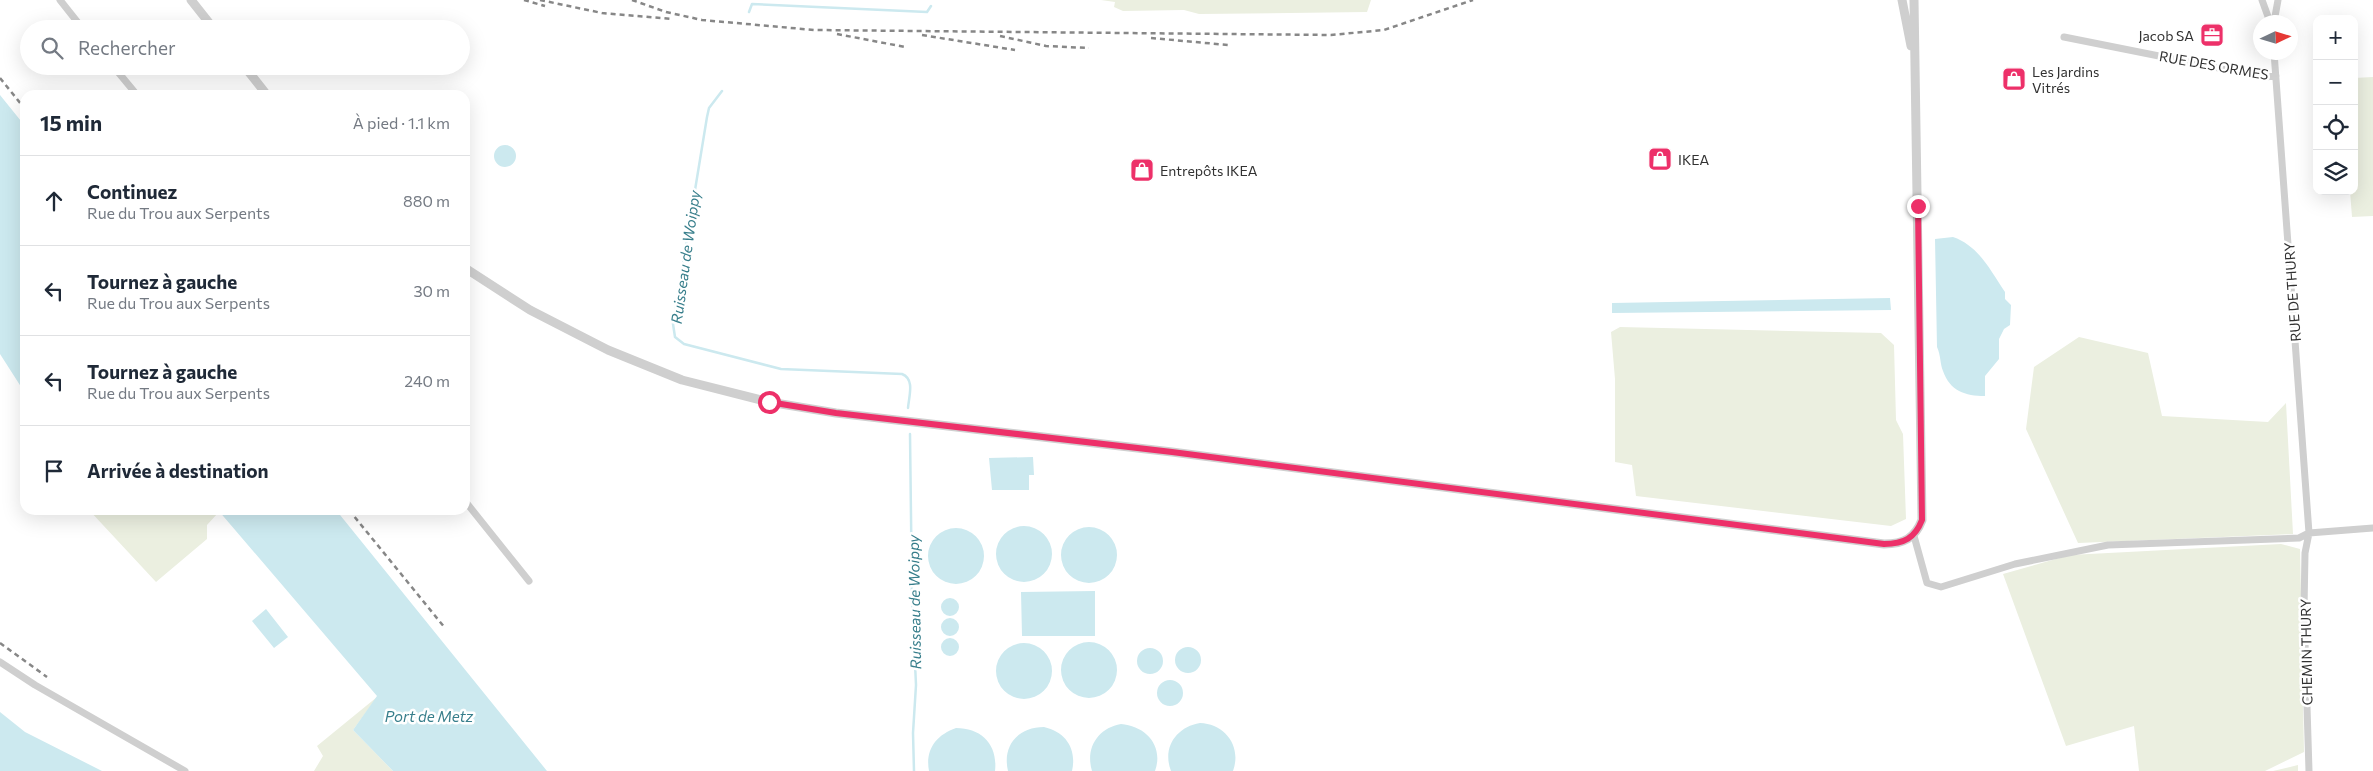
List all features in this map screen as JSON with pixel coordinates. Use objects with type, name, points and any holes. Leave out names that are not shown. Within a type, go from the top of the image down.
[{"type":"street","points":[[60,0],[76,20]]},
{"type":"street","points":[[190,0],[207,20]]},
{"type":"street","points":[[1902,0],[1915,61]]},
{"type":"street","points":[[470,271],[530,310],[608,350],[682,380],[769,402],[845,414],[1172,452],[1884,544],[1903,542],[1914,536],[1922,520],[1923,508],[1914,0]]},
{"type":"street","points":[[2262,0],[2267,15]]},
{"type":"street","points":[[2275,15],[2278,0]]},
{"type":"street","name":"RUE DES ORMES","points":[[2064,37],[2264,77],[2276,76]]},
{"type":"street","name":"RUE DE THURY","points":[[2275,60],[2309,532]]},
{"type":"street","points":[[120,75],[133,90]]},
{"type":"street","points":[[251,75],[263,90]]},
{"type":"street","points":[[470,507],[529,581]]},
{"type":"street","points":[[1914,536],[1927,583],[1941,587],[2014,564],[2108,545],[2299,538],[2309,532],[2373,528]]},
{"type":"street","name":"CHEMIN THURY","points":[[2309,532],[2305,553],[2304,609],[2309,771]]},
{"type":"street","points":[[0,662],[35,685],[185,771]]},
{"type":"shaded area","points":[[1101,0],[1371,0],[1367,12],[1199,14],[1184,10],[1123,11],[1114,7],[1115,2]]},
{"type":"shaded area","points":[[2373,77],[2373,216],[2352,217],[2350,195],[2358,195],[2358,78]]},
{"type":"shaded area","points":[[1620,327],[1881,333],[1894,345],[1896,420],[1903,434],[1906,519],[1891,526],[1636,496],[1632,465],[1615,462],[1615,379],[1611,332]]},
{"type":"shaded area","points":[[2079,337],[2148,353],[2162,416],[2268,422],[2286,403],[2293,534],[2078,543],[2026,429],[2034,367]]},
{"type":"shaded area","points":[[94,515],[216,515],[207,525],[207,539],[156,582]]},
{"type":"shaded area","points":[[2281,544],[2300,549],[2304,752],[2265,771],[2139,771],[2134,726],[2066,746],[2003,574],[2070,555]]},
{"type":"shaded area","points":[[377,697],[353,730],[393,771],[314,771],[323,756],[317,746]]},
{"type":"shaded area","points":[[2298,765],[2298,771],[2273,771]]},
{"type":"water","points":[[0,95],[20,120],[20,385],[0,354]]},
{"type":"water","points":[[505,145],[513,148],[516,156],[513,164],[505,167],[497,164],[494,156],[497,148]]},
{"type":"water","points":[[1953,237],[1970,246],[1989,267],[2005,292],[2005,299],[2011,305],[2010,325],[2004,329],[1999,339],[1999,359],[1985,376],[1985,396],[1971,395],[1954,388],[1946,378],[1937,347],[1935,239]]},
{"type":"water","points":[[1890,298],[1891,310],[1612,313],[1612,303]]},
{"type":"water","points":[[1033,457],[1034,475],[1029,475],[1029,490],[992,490],[989,458]]},
{"type":"water","name":"Port de Metz","points":[[222,515],[340,515],[547,771],[393,771],[353,730],[377,696]]},
{"type":"water","points":[[1024,526],[1035,528],[1044,534],[1050,543],[1052,554],[1050,565],[1044,574],[1035,580],[1024,582],[1013,580],[1004,574],[998,565],[996,554],[998,543],[1004,534],[1013,528]]},
{"type":"water","points":[[1084,527],[1094,527],[1109,535],[1115,544],[1117,555],[1115,566],[1109,575],[1094,583],[1084,583],[1073,578],[1066,571],[1061,560],[1061,550],[1066,539],[1073,532]]},
{"type":"water","points":[[956,528],[971,533],[979,541],[984,556],[979,571],[971,579],[956,584],[941,579],[933,571],[928,556],[933,541],[941,533]]},
{"type":"water","points":[[1095,591],[1095,636],[1022,636],[1021,592]]},
{"type":"water","points":[[946,598],[954,598],[959,603],[957,614],[946,616],[941,611],[941,603]]},
{"type":"water","points":[[266,609],[288,637],[274,648],[252,621]]},
{"type":"water","points":[[946,618],[954,618],[959,623],[957,634],[946,636],[941,631],[941,623]]},
{"type":"water","points":[[946,638],[954,638],[959,643],[957,654],[946,656],[941,651],[941,643]]},
{"type":"water","points":[[1084,642],[1094,642],[1109,650],[1115,659],[1117,670],[1115,681],[1109,690],[1094,698],[1084,698],[1073,693],[1066,686],[1061,675],[1061,665],[1066,654],[1073,647]]},
{"type":"water","points":[[1024,643],[1044,651],[1052,671],[1044,691],[1024,699],[1004,691],[996,671],[1004,651]]},
{"type":"water","points":[[1188,647],[1197,651],[1201,660],[1197,669],[1188,673],[1179,669],[1175,660],[1179,651]]},
{"type":"water","points":[[1150,648],[1159,652],[1163,661],[1159,670],[1150,674],[1141,670],[1137,661],[1141,652]]},
{"type":"water","points":[[1170,680],[1179,684],[1183,693],[1179,702],[1170,706],[1161,702],[1157,693],[1161,684]]},
{"type":"water","points":[[0,712],[25,732],[102,771],[0,771]]},
{"type":"water","points":[[1200,723],[1217,727],[1229,738],[1235,753],[1233,771],[1171,771],[1168,754],[1173,740],[1184,729]]},
{"type":"water","points":[[1121,724],[1138,729],[1151,739],[1157,753],[1155,771],[1092,771],[1090,755],[1095,740],[1106,730]]},
{"type":"water","points":[[1044,727],[1052,729],[1064,737],[1068,743],[1073,756],[1072,771],[1008,771],[1007,754],[1014,740],[1027,730]]},
{"type":"water","points":[[956,728],[973,731],[986,740],[994,753],[995,771],[929,771],[929,756],[934,744],[943,735]]},
{"type":"waterway","name":"Ruisseau de Woippy","points":[[749,12],[752,4],[927,12],[931,6]]},
{"type":"waterway","name":"Ruisseau de Woippy","points":[[722,91],[709,108],[707,117],[673,324],[675,337],[684,344],[781,369],[902,374],[906,376],[910,384],[908,408]]},
{"type":"waterway","name":"Ruisseau de Woippy","points":[[910,434],[912,598],[916,685],[913,733],[914,771]]},
{"type":"railway","points":[[524,0],[545,6]]},
{"type":"railway","points":[[540,0],[602,13],[673,19]]},
{"type":"railway","points":[[632,0],[666,12],[702,20],[814,30],[1331,35],[1384,30],[1473,0]]},
{"type":"railway","points":[[837,34],[905,47]]},
{"type":"railway","points":[[922,35],[1015,50]]},
{"type":"railway","points":[[1000,36],[1046,46],[1089,48]]},
{"type":"railway","points":[[1151,38],[1228,45]]},
{"type":"railway","points":[[0,78],[20,103]]},
{"type":"railway","points":[[353,515],[445,628]]},
{"type":"railway","points":[[0,643],[47,677]]},
{"type":"place","name":"Jacob SA","points":[[2212,35]]},
{"type":"place","name":"Les Jardins Vitrés","points":[[2014,79]]},
{"type":"place","name":"IKEA","points":[[1660,159]]},
{"type":"place","name":"Entrepôts IKEA","points":[[1142,170]]},
{"type":"route","points":[[769,402],[836,413],[1154,450],[1895,544],[1914,536],[1922,520],[1923,508],[1918,206]]}]
